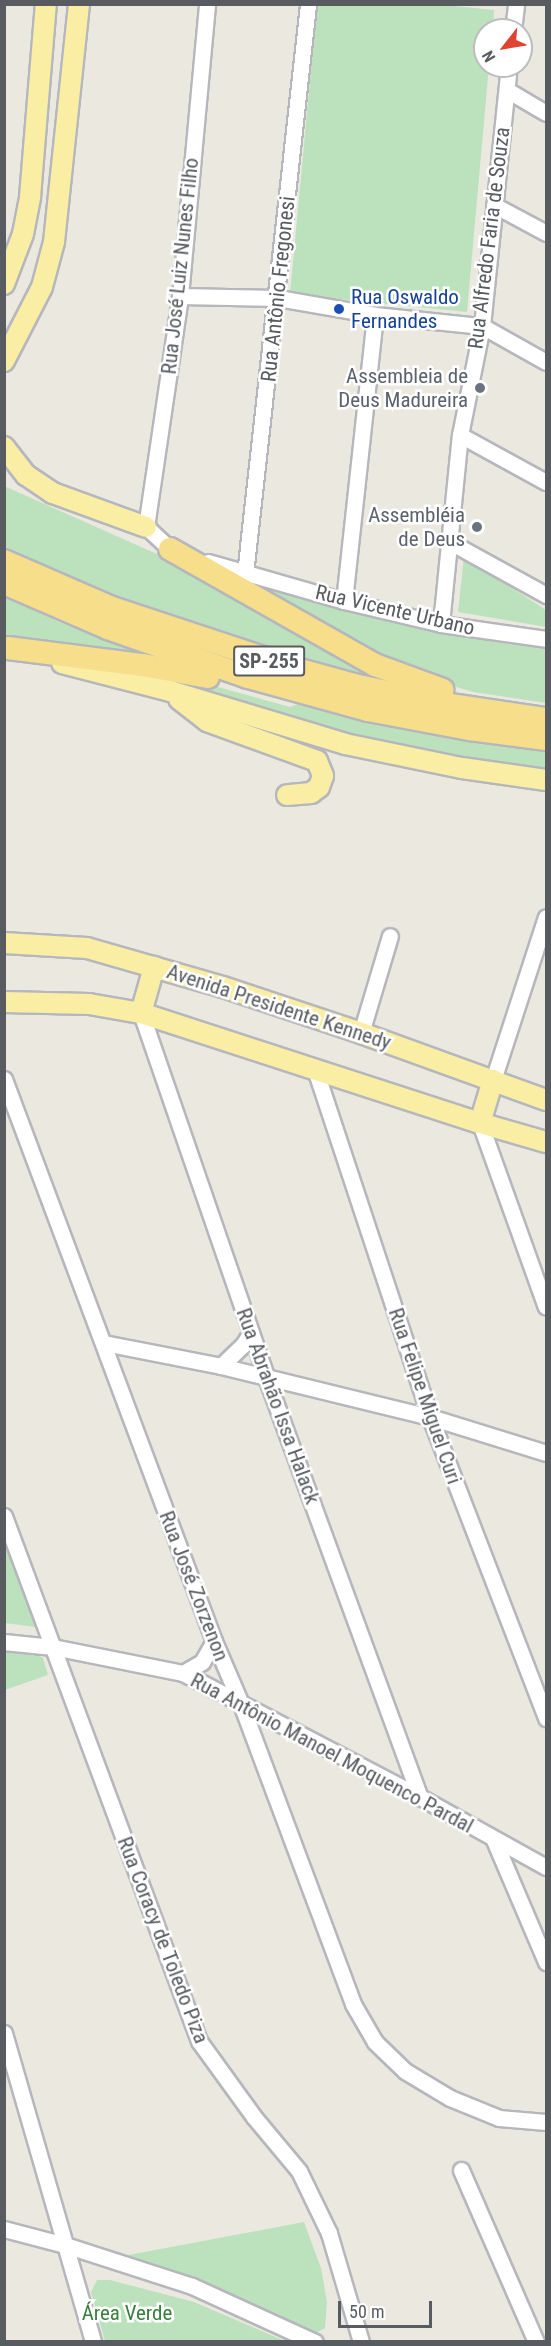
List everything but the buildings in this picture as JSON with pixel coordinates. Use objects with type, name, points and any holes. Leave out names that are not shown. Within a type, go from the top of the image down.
[{"type":"highway","points":[[170,549],[332,643],[399,676],[428,687],[546,717]]},
{"type":"highway","name":"SP-255","points":[[4,561],[111,608],[293,668],[354,685],[438,703],[546,717]]},
{"type":"highway","name":"SP-255","points":[[4,583],[108,628],[204,663],[368,710],[546,740]]},
{"type":"highway","points":[[6,648],[176,670],[368,710]]},
{"type":"main road","points":[[4,284],[23,234],[30,198],[39,62],[46,4]]},
{"type":"main road","points":[[4,361],[42,287],[54,242],[79,4]]},
{"type":"main road","points":[[39,62],[51,50],[58,47],[75,55]]},
{"type":"main road","points":[[4,447],[26,476],[53,493],[146,527]]},
{"type":"main road","points":[[6,648],[170,691],[345,744],[462,768],[546,780]]},
{"type":"main road","points":[[170,691],[207,721],[317,761],[323,772],[319,788],[311,793],[287,795]]},
{"type":"main road","name":"Avenida Presidente Kennedy","points":[[4,943],[87,948],[154,967],[361,1032],[546,1100]]},
{"type":"main road","points":[[141,1013],[154,967]]},
{"type":"main road","points":[[4,1002],[89,1004],[141,1013],[480,1124],[546,1142]]},
{"type":"main road","points":[[480,1124],[493,1080]]},
{"type":"street","name":"Rua José Luiz Nunes Filho","points":[[146,527],[180,296],[207,4]]},
{"type":"street","name":"Rua Antônio Fregonesi","points":[[245,574],[278,298],[308,4]]},
{"type":"street","name":"Rua Alfredo Faria de Souza","points":[[441,624],[460,435],[482,326],[508,78]]},
{"type":"street","points":[[507,90],[546,113]]},
{"type":"street","points":[[494,204],[546,232]]},
{"type":"street","points":[[180,296],[278,298],[375,315],[482,326],[546,362]]},
{"type":"street","points":[[344,601],[375,315]]},
{"type":"street","points":[[460,435],[546,482]]},
{"type":"street","points":[[146,527],[170,549]]},
{"type":"street","points":[[450,542],[546,595]]},
{"type":"street","name":"Rua Vicente Urbano","points":[[170,549],[245,574],[344,601],[441,624],[546,639]]},
{"type":"street","points":[[493,1080],[546,917]]},
{"type":"street","points":[[361,1032],[390,936]]},
{"type":"street","name":"Rua Abrahão Issa Halack","points":[[141,1013],[266,1377],[420,1797]]},
{"type":"street","name":"Rua Felipe Miguel Curi","points":[[315,1069],[430,1417],[546,1718]]},
{"type":"street","name":"Rua José Zorzenon","points":[[4,1079],[214,1641],[241,1704],[353,2004],[375,2042],[405,2071],[450,2098],[499,2118],[546,2122]]},
{"type":"street","points":[[480,1124],[546,1307]]},
{"type":"street","points":[[221,1365],[243,1346],[251,1332]]},
{"type":"street","points":[[104,1343],[221,1365],[430,1417],[546,1453]]},
{"type":"street","name":"Rua Coracy de Toledo Piza","points":[[4,1516],[199,2042],[254,2117],[299,2171],[329,2233],[361,2342]]},
{"type":"street","points":[[183,1673],[202,1662],[214,1641]]},
{"type":"street","name":"Rua Antônio Manoel Moquenco Pardal","points":[[4,1642],[53,1647],[183,1673],[420,1797],[546,1867]]},
{"type":"street","points":[[494,1840],[546,1962]]},
{"type":"street","points":[[4,2033],[93,2342]]},
{"type":"street","points":[[462,2170],[536,2342]]},
{"type":"street","points":[[4,2229],[64,2245],[192,2286],[315,2342]]},
{"type":"green space","points":[[434,4],[494,10],[494,18],[473,18],[473,78],[488,78],[467,312],[290,294],[317,5]]},
{"type":"green space","points":[[4,486],[157,554],[382,678],[332,666],[146,608],[7,548],[4,546]]},
{"type":"green space","points":[[464,557],[546,610],[546,627],[458,612]]},
{"type":"green space","points":[[233,576],[330,606],[444,631],[546,646],[546,703],[473,692],[410,673]]},
{"type":"green space","points":[[4,596],[59,622],[136,651],[140,659],[5,637]]},
{"type":"green space","points":[[97,665],[196,681],[290,707],[298,704],[459,740],[546,752],[546,771],[431,755],[287,721]]},
{"type":"green space","points":[[5,1513],[50,1629],[5,1623]]},
{"type":"green space","points":[[5,1650],[34,1653],[43,1658],[48,1675],[5,1690]]},
{"type":"green space","points":[[304,2222],[321,2268],[327,2302],[325,2328],[308,2338],[118,2257]]},
{"type":"green space","name":"Área Verde","points":[[97,2280],[110,2280],[194,2302],[285,2341],[105,2341],[91,2292]]},
{"type":"place","name":"Rua Oswaldo Fernandes","points":[[339,309]]},
{"type":"place","name":"Assembleia de Deus Madureira","points":[[480,388]]},
{"type":"place","name":"Assembléia de Deus","points":[[477,527]]}]
